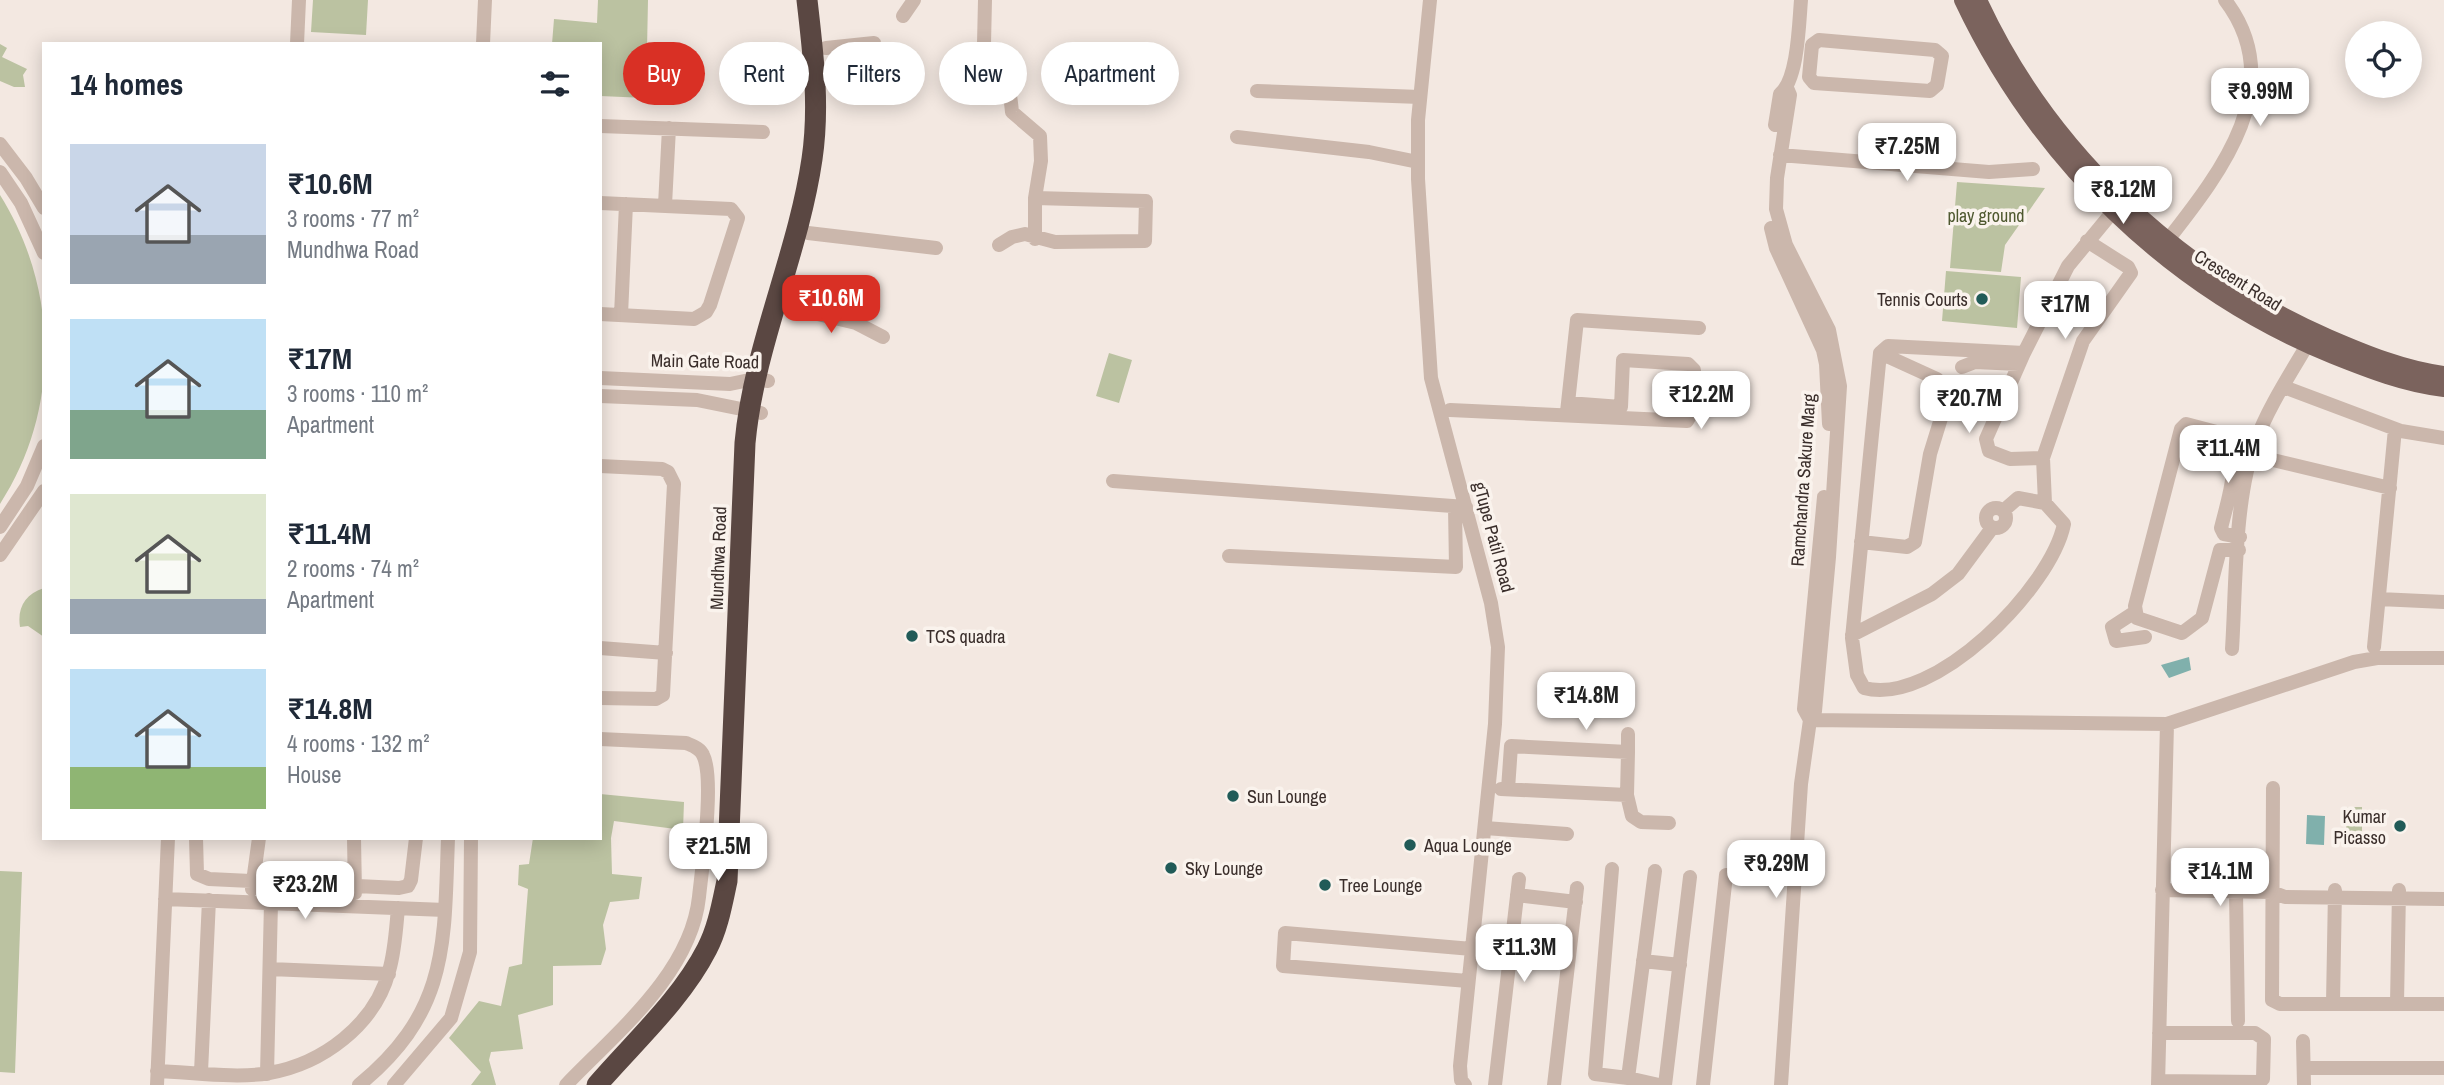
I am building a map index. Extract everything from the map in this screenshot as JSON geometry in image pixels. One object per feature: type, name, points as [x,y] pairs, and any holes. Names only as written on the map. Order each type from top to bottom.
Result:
[{"type":"highway","name":"Mundhwa Road","points":[[597,1085],[695,968],[711,939],[722,904],[731,839],[755,412],[812,161],[816,74],[807,0]]},
{"type":"highway","name":"Mundhwa Road","points":[[820,0],[825,42]]},
{"type":"highway","name":"Mundhwa Road","points":[[761,380],[788,307],[808,233],[828,141],[830,105]]},
{"type":"highway","name":"Mundhwa Road","points":[[616,1085],[706,976],[724,945],[736,907],[744,840],[755,412]]},
{"type":"main road","name":"Crescent Road","points":[[1963,0],[2017,99],[2041,131],[2118,205],[2172,263],[2213,292],[2392,377],[2444,388]]},
{"type":"main road","name":"Crescent Road","points":[[1978,0],[2029,91],[2118,205],[2220,280],[2311,338],[2396,364],[2444,375]]},
{"type":"street","points":[[298,42],[299,0]]},
{"type":"street","points":[[483,42],[485,0]]},
{"type":"street","points":[[904,16],[914,0]]},
{"type":"street","points":[[985,0],[984,44],[1003,67],[1009,82],[1012,112],[1040,136],[1041,161],[1035,198],[1035,239]]},
{"type":"street","name":"gTupe Patil Road","points":[[1430,0],[1420,97],[1418,162],[1425,323],[1431,378],[1460,507],[1491,603],[1498,648],[1485,828],[1466,949],[1462,1083]]},
{"type":"street","name":"Ramchandra Sakure Marg","points":[[1801,0],[1787,88],[1790,95],[1780,155],[1776,209],[1782,235],[1807,301]]},
{"type":"street","points":[[2167,241],[2199,200],[2240,134],[2249,98],[2251,63],[2244,31],[2241,21],[2225,0]]},
{"type":"street","points":[[1819,40],[1935,50],[1942,56],[1937,85],[1930,91],[1814,83],[1809,77],[1811,58],[1812,45],[1819,40]]},
{"type":"street","points":[[1794,57],[1811,58]]},
{"type":"street","name":"Ramchandra Sakure Marg","points":[[1781,1085],[1801,784],[1810,720],[1815,711],[1813,660],[1829,557],[1840,386],[1833,345],[1776,248],[1768,209],[1775,122],[1780,94],[1787,88]]},
{"type":"street","points":[[1257,91],[1337,91],[1420,97]]},
{"type":"street","points":[[602,127],[763,132]]},
{"type":"street","points":[[665,205],[669,128]]},
{"type":"street","points":[[1237,137],[1369,152],[1418,162]]},
{"type":"street","points":[[0,144],[42,205]]},
{"type":"street","points":[[1780,155],[1989,172],[2033,169]]},
{"type":"street","points":[[0,172],[25,211],[42,249]]},
{"type":"street","points":[[999,245],[1012,237],[1025,234],[1035,239],[1138,242],[1145,241],[1147,236],[1146,201],[1142,199],[1035,198]]},
{"type":"street","points":[[602,203],[731,209],[737,214],[706,313],[694,319],[602,314]]},
{"type":"street","points":[[621,315],[626,204]]},
{"type":"street","points":[[2043,457],[2010,459],[1989,451],[1986,439],[2021,359],[2068,266],[2118,205]]},
{"type":"street","points":[[808,233],[936,248]]},
{"type":"street","points":[[2045,503],[2043,457],[2083,341],[2131,273],[2127,267],[2087,241]]},
{"type":"street","points":[[788,307],[856,323],[883,337]]},
{"type":"street","points":[[1567,410],[1577,320],[1699,328]]},
{"type":"street","points":[[2232,649],[2239,544],[2252,455],[2267,417],[2311,338]]},
{"type":"street","points":[[1852,635],[1932,594],[1958,574],[1992,528],[2004,524],[2006,518],[2003,511],[2018,498],[2045,503],[2060,516],[2064,524],[2061,538],[2043,571],[1988,638],[1965,656],[1912,685],[1877,691],[1864,688],[1857,676],[1852,635],[1880,353],[1888,346],[2021,359]]},
{"type":"street","points":[[1861,542],[1907,547],[1915,542],[1930,454],[1946,402],[1944,387],[1937,379],[1880,353]]},
{"type":"street","points":[[1962,368],[1975,362],[2021,359]]},
{"type":"street","points":[[1450,410],[1621,407],[1623,360],[1688,364],[1694,370],[1691,414],[1687,421],[1567,410]]},
{"type":"street","name":"Main Gate Road","points":[[602,378],[730,384],[761,380]]},
{"type":"street","points":[[2284,387],[2395,429],[2444,438]]},
{"type":"street","points":[[602,396],[697,400],[755,412]]},
{"type":"street","points":[[2145,637],[2116,641],[2112,627],[2135,612],[2181,429],[2186,424],[2228,435],[2234,447],[2231,488],[2221,528],[2224,534],[2239,544]]},
{"type":"street","points":[[2374,647],[2395,429]]},
{"type":"street","points":[[0,527],[27,486],[42,451]]},
{"type":"street","points":[[2252,455],[2390,488]]},
{"type":"street","points":[[602,466],[662,469],[668,472],[674,484],[665,688],[660,697],[602,698]]},
{"type":"street","points":[[1113,481],[1460,507],[1456,568],[1229,556]]},
{"type":"street","points":[[0,555],[22,527],[42,494]]},
{"type":"street","points":[[2135,612],[2145,622],[2182,633],[2202,618],[2220,550],[2239,544]]},
{"type":"street","points":[[2379,599],[2444,602]]},
{"type":"street","points":[[602,648],[666,653]]},
{"type":"street","points":[[1810,720],[2168,724],[2354,662],[2377,657],[2444,658]]},
{"type":"street","points":[[2159,1033],[2255,1033],[2264,1039],[2263,1079],[2253,1082],[2158,1083],[2159,1033],[2162,890],[2168,724]]},
{"type":"street","points":[[1628,734],[1629,810],[1635,820],[1669,823]]},
{"type":"street","points":[[566,1085],[677,964],[697,917],[708,776],[704,755],[696,747],[686,743],[602,739]]},
{"type":"street","points":[[1508,789],[1511,746],[1628,752]]},
{"type":"street","points":[[1489,788],[1627,795]]},
{"type":"street","points":[[2273,788],[2275,893],[2272,1000],[2280,1004],[2444,1004]]},
{"type":"street","points":[[1485,828],[1567,834]]},
{"type":"street","points":[[168,840],[157,1078],[201,1073],[267,1074],[317,1058],[339,1043],[377,1001],[389,974],[398,908]]},
{"type":"street","points":[[196,840],[198,874],[209,879],[355,886],[408,886],[416,840]]},
{"type":"street","points":[[252,902],[258,840]]},
{"type":"street","points":[[354,840],[356,905]]},
{"type":"street","points":[[359,1085],[389,1060],[424,1012],[439,967],[448,840]]},
{"type":"street","points":[[394,1085],[451,1018],[458,997],[470,952],[471,840]]},
{"type":"street","points":[[1612,870],[1595,1074],[1660,1085]]},
{"type":"street","points":[[1628,1078],[1655,871]]},
{"type":"street","points":[[1703,1085],[1726,875]]},
{"type":"street","points":[[1665,1085],[1690,877]]},
{"type":"street","points":[[1495,1085],[1519,879]]},
{"type":"street","points":[[2162,890],[2275,893],[2285,888],[2444,899]]},
{"type":"street","points":[[2399,894],[2444,890]]},
{"type":"street","points":[[2236,891],[2238,1021]]},
{"type":"street","points":[[2333,1003],[2335,893]]},
{"type":"street","points":[[2397,1004],[2399,894]]},
{"type":"street","points":[[1517,895],[1576,895],[1555,1085]]},
{"type":"street","points":[[165,899],[445,910]]},
{"type":"street","points":[[201,1073],[209,900]]},
{"type":"street","points":[[267,1074],[271,903]]},
{"type":"street","points":[[1465,981],[1283,966],[1285,933],[1466,949]]},
{"type":"street","points":[[1643,961],[1680,965]]},
{"type":"street","points":[[270,969],[389,974]]},
{"type":"street","points":[[2303,1041],[2304,1085]]},
{"type":"street","points":[[2304,1068],[2444,1068]]},
{"type":"green space","points":[[313,0],[368,0],[366,35],[311,32]]},
{"type":"green space","points":[[598,0],[648,0],[647,42],[623,42],[623,97],[602,96],[602,42],[552,42],[554,19],[597,23]]},
{"type":"green space","points":[[0,44],[7,48],[2,57],[27,69],[23,75],[25,87],[14,87],[0,81]]},
{"type":"green space","name":"play ground","points":[[1957,182],[2045,188],[2005,245],[2001,272],[1950,268]]},
{"type":"green space","points":[[0,195],[19,231],[33,270],[42,309],[42,390],[34,429],[20,468],[0,504]]},
{"type":"green space","name":"Tennis Courts","points":[[1946,271],[2021,277],[2017,328],[1942,321]]},
{"type":"green space","points":[[1109,353],[1132,360],[1119,403],[1096,396]]},
{"type":"green space","points":[[42,589],[42,636],[28,626],[20,627],[19,620],[21,608],[27,598]]},
{"type":"green space","points":[[602,794],[684,802],[683,830],[614,821],[611,838],[612,874],[642,877],[639,899],[610,902],[603,925],[606,949],[601,965],[553,966],[553,1005],[518,1015],[523,1049],[491,1052],[489,1060],[496,1085],[471,1085],[481,1072],[449,1038],[479,1001],[501,1006],[509,967],[522,964],[528,889],[518,885],[519,865],[529,864],[533,840],[602,840]]},
{"type":"green space","points":[[2346,807],[2362,807],[2362,842],[2346,842]]},
{"type":"green space","points":[[0,871],[22,872],[15,1073],[0,1072]]},
{"type":"water","points":[[2189,657],[2191,670],[2169,678],[2161,665]]},
{"type":"water","points":[[2307,815],[2325,816],[2324,845],[2306,844]]},
{"type":"place","name":"Tennis Courts","points":[[1982,299]]},
{"type":"place","name":"TCS quadra","points":[[912,636]]},
{"type":"place","name":"Sun Lounge","points":[[1233,796]]},
{"type":"place","name":"Kumar Picasso","points":[[2400,826]]},
{"type":"place","name":"Aqua Lounge","points":[[1410,845]]},
{"type":"place","name":"Sky Lounge","points":[[1171,868]]},
{"type":"place","name":"Tree Lounge","points":[[1325,885]]}]
